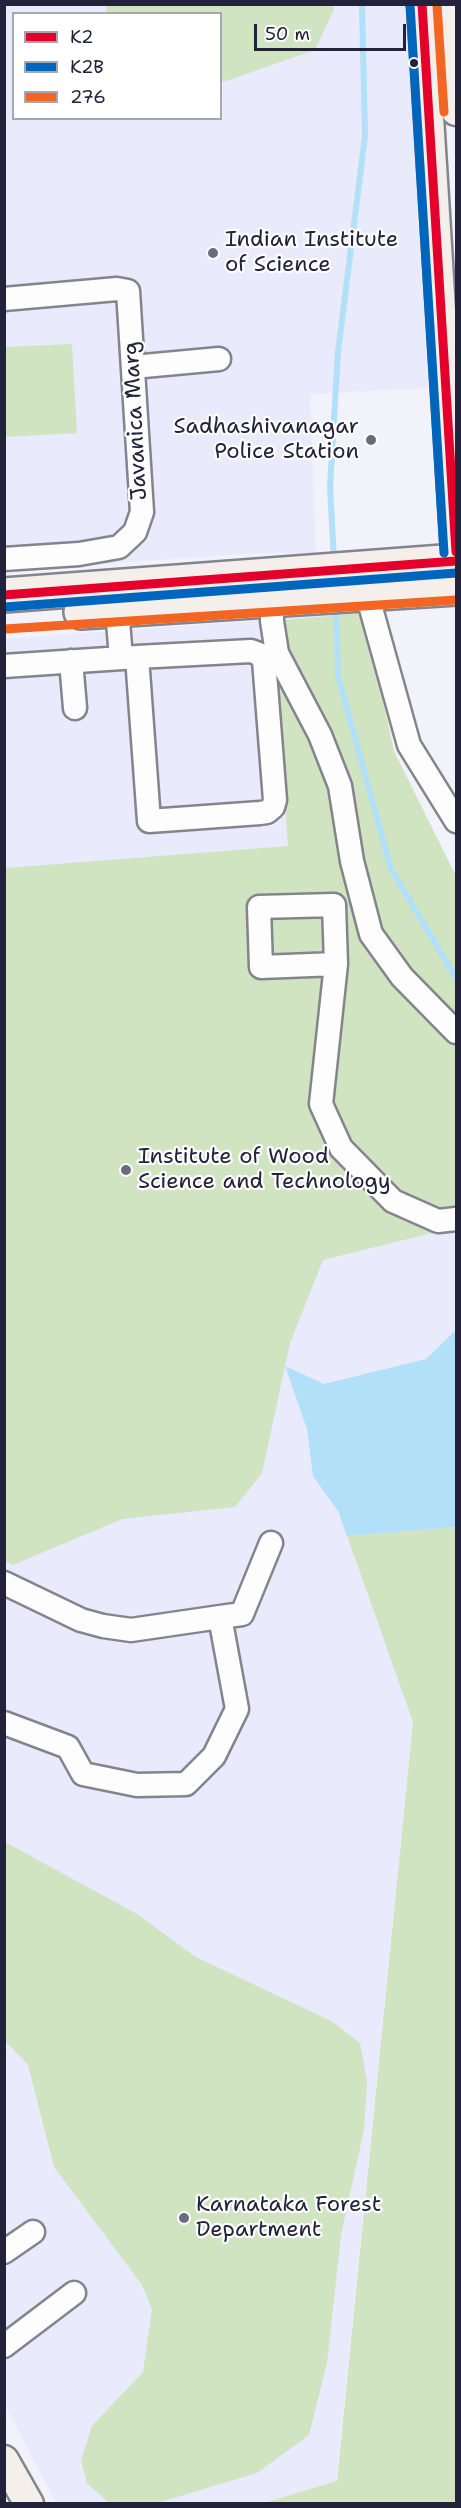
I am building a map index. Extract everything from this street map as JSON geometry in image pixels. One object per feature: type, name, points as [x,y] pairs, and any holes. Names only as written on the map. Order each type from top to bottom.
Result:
[{"type":"highway","points":[[4,617],[272,600],[456,561]]},
{"type":"highway","points":[[4,595],[341,585],[456,588]]},
{"type":"main road","points":[[423,4],[456,552]]},
{"type":"main road","points":[[449,4],[456,111]]},
{"type":"main road","points":[[4,2460],[29,2504]]},
{"type":"main road","points":[[4,2488],[14,2504]]},
{"type":"street","name":"Javanica Marg","points":[[4,300],[117,289],[128,291],[142,512],[135,532],[119,547],[79,554],[4,559]]},
{"type":"street","points":[[133,367],[219,359]]},
{"type":"street","points":[[341,585],[409,745],[456,821]]},
{"type":"street","points":[[272,600],[272,621],[277,653],[320,735],[340,786],[352,861],[371,934],[402,977],[456,1032]]},
{"type":"street","points":[[4,666],[129,657],[251,651],[260,654],[264,660],[275,800],[273,807],[267,812],[149,821],[129,657],[117,609]]},
{"type":"street","points":[[71,661],[75,708]]},
{"type":"street","points":[[336,964],[321,1104],[341,1148],[393,1201],[438,1221],[456,1219]]},
{"type":"street","points":[[4,1583],[81,1620],[112,1628],[131,1630],[242,1614],[271,1543]]},
{"type":"street","points":[[4,1723],[68,1747],[83,1774],[137,1785],[186,1784],[214,1756],[237,1709],[220,1617]]},
{"type":"street","points":[[4,2252],[33,2232]]},
{"type":"street","points":[[4,2346],[74,2293]]},
{"type":"shaded area","name":"Indian Institute of Science","points":[[5,5],[405,5],[430,388],[310,394],[316,553],[258,553],[5,571]]},
{"type":"shaded area","points":[[363,613],[394,751],[456,876],[456,1527],[347,1537],[413,1722],[336,2482],[260,2503],[56,2503],[5,2405],[4,639]]},
{"type":"green space","points":[[333,4],[334,9],[315,50],[222,81],[222,12],[106,12],[106,5]]},
{"type":"green space","points":[[72,344],[77,433],[5,437],[5,347]]},
{"type":"green space","points":[[363,613],[394,751],[456,876],[456,1227],[323,1260],[290,1343],[262,1473],[235,1507],[122,1519],[13,1565],[4,1560],[5,868],[288,846],[272,621]]},
{"type":"green space","points":[[456,1527],[456,2503],[260,2504],[337,2481],[413,1722],[347,1536]]},
{"type":"green space","name":"Karnataka Forest Department","points":[[5,1842],[137,1914],[196,1957],[333,2022],[360,2043],[367,2081],[364,2130],[341,2235],[327,2363],[309,2435],[257,2473],[157,2503],[108,2502],[87,2483],[81,2460],[92,2426],[143,2372],[152,2309],[142,2285],[54,2167],[28,2065],[5,2041]]},
{"type":"water","points":[[456,1330],[456,1527],[347,1536],[338,1511],[313,1476],[307,1429],[285,1366],[324,1384],[426,1359]]},
{"type":"waterway","points":[[334,560],[330,487],[338,352],[365,136],[362,4]]},
{"type":"waterway","points":[[336,606],[338,676],[391,869],[456,978]]},
{"type":"transit line","name":"K2","points":[[422,4],[456,552]]},
{"type":"transit line","name":"K2B","points":[[410,5],[444,553]]},
{"type":"transit line","name":"276","points":[[437,5],[444,112]]},
{"type":"transit line","name":"K2","points":[[4,595],[456,561]]},
{"type":"transit line","name":"K2B","points":[[5,607],[456,573]]},
{"type":"transit line","name":"276","points":[[5,629],[456,600]]},
{"type":"place","name":"Indian Institute of Science","points":[[213,253]]},
{"type":"place","name":"Sadhashivanagar Police Station","points":[[371,440]]},
{"type":"place","name":"Institute of Wood Science and Technology","points":[[126,1170]]},
{"type":"place","name":"Karnataka Forest Department","points":[[184,2218]]}]
